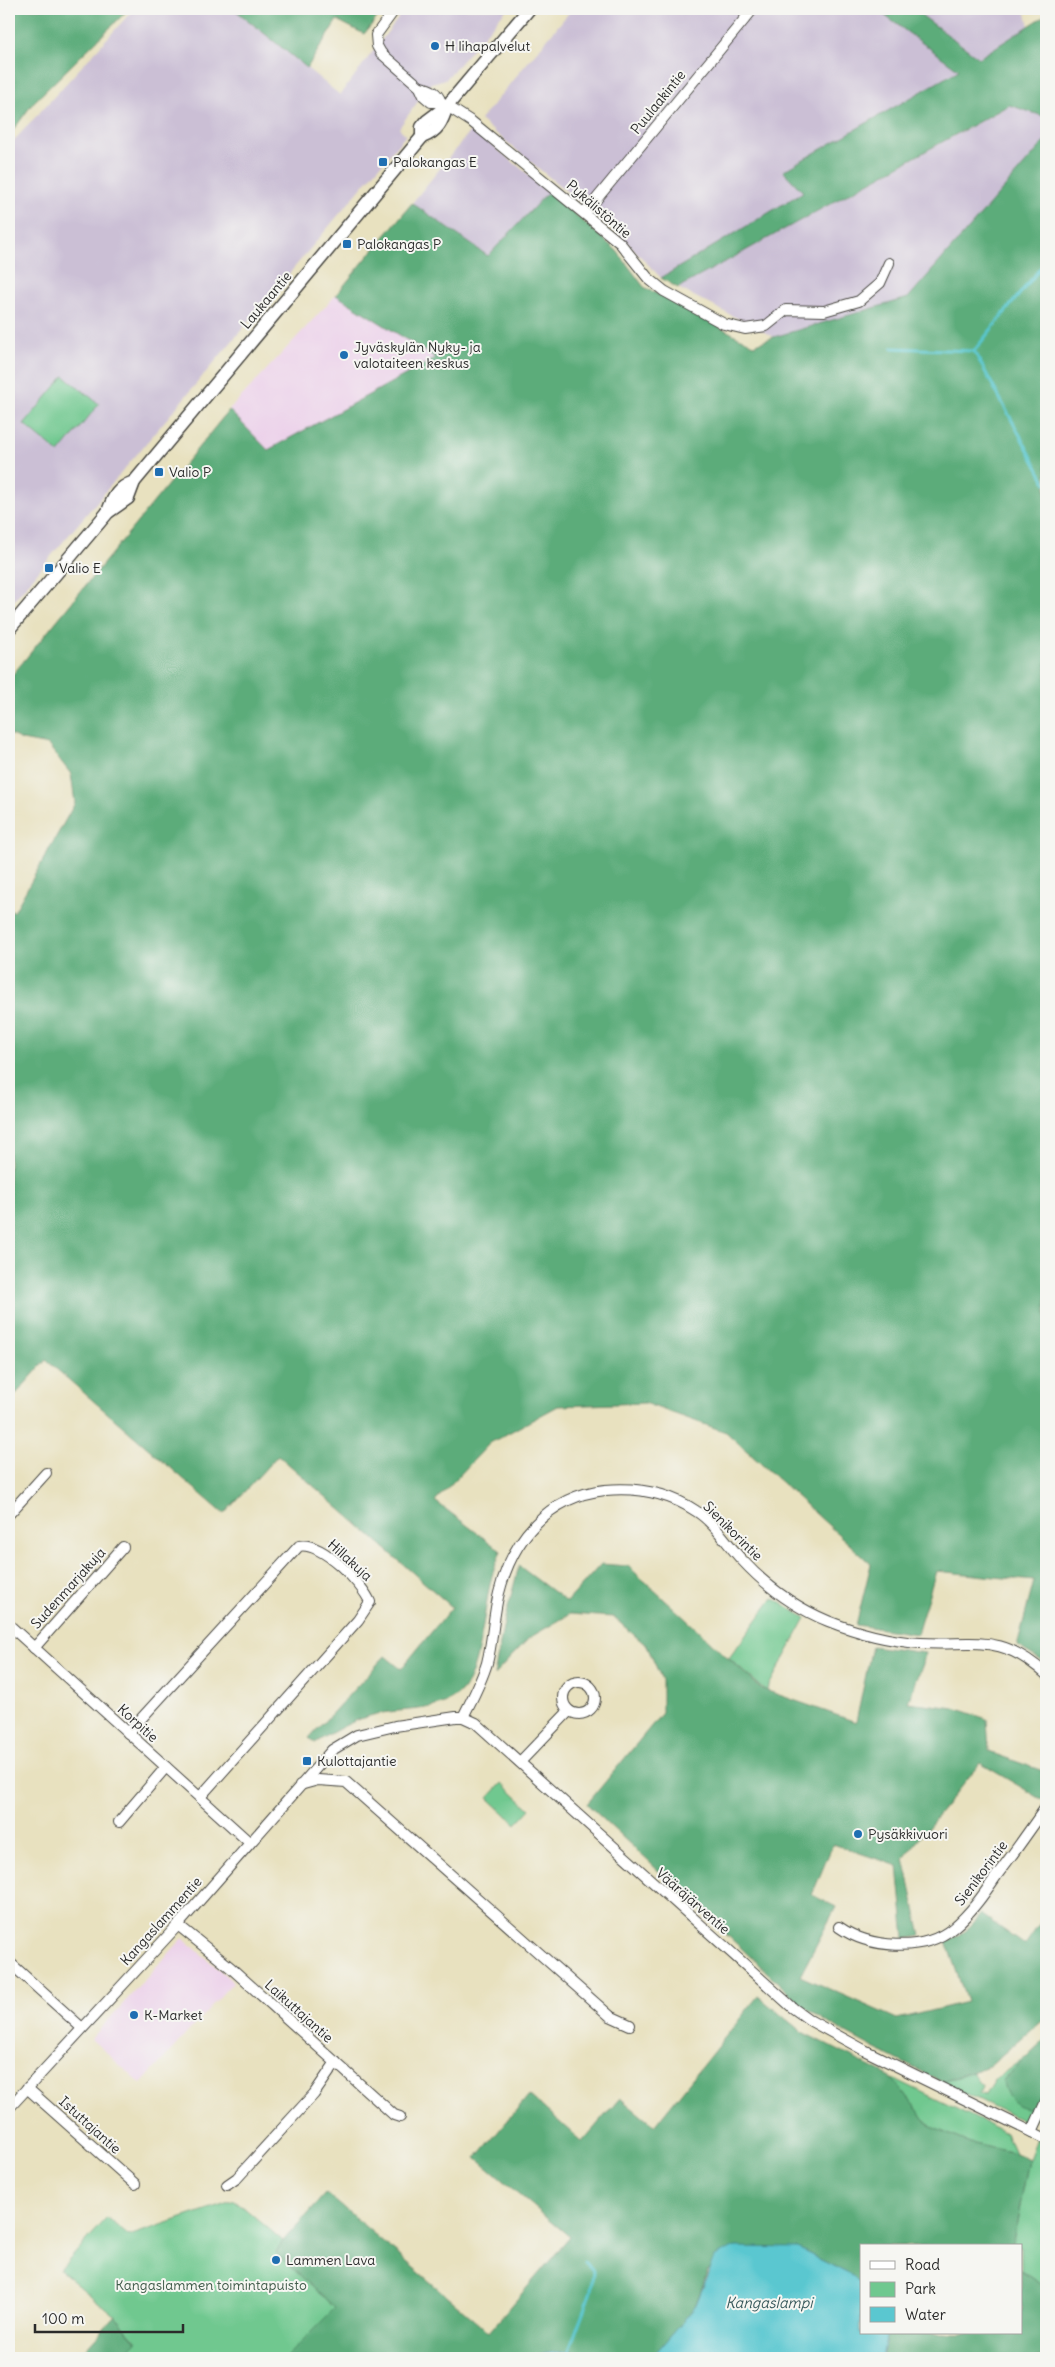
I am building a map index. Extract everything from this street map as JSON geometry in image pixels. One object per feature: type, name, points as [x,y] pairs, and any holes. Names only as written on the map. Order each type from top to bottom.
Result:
[{"type":"main road","name":"Laukaantie","points":[[9,629],[108,512],[128,498],[134,482],[422,137],[437,129],[443,121],[444,104],[528,9]]},
{"type":"street","name":"Pykälistöntie","points":[[395,9],[376,35],[376,46],[381,54],[420,87],[424,96],[431,102],[444,104],[472,122],[585,213],[620,243],[648,278],[664,291],[724,324],[745,329],[766,326],[786,310],[824,310],[859,301],[880,283],[889,263]]},
{"type":"street","name":"Puulaakintie","points":[[585,213],[753,9]]},
{"type":"street","points":[[9,1514],[46,1473]]},
{"type":"street","name":"Sienikorintie","points":[[464,1717],[480,1686],[487,1661],[498,1594],[507,1567],[518,1544],[532,1527],[554,1509],[574,1498],[595,1491],[614,1489],[651,1491],[671,1498],[697,1511],[771,1589],[801,1609],[857,1632],[878,1638],[921,1643],[976,1642],[1000,1646],[1017,1652],[1046,1674]]},
{"type":"street","name":"Hillakuja","points":[[128,1733],[299,1546],[306,1544],[327,1554],[365,1590],[370,1602],[358,1620],[200,1797]]},
{"type":"street","name":"Sudenmarjakuja","points":[[34,1648],[123,1548]]},
{"type":"street","name":"Korpitie","points":[[9,1624],[249,1842]]},
{"type":"street","points":[[520,1762],[569,1711]]},
{"type":"street","name":"Kangaslammentie","points":[[9,2108],[178,1925],[249,1842],[332,1750],[358,1736],[382,1728],[464,1717]]},
{"type":"street","name":"Vääräjärventie","points":[[464,1717],[476,1723],[638,1871],[793,2008],[811,2021],[864,2050],[1046,2139]]},
{"type":"street","points":[[119,1822],[166,1767]]},
{"type":"street","points":[[299,1786],[318,1780],[346,1782],[610,2016],[630,2025]]},
{"type":"street","name":"Sienikorintie","points":[[838,1927],[860,1938],[882,1944],[919,1942],[952,1929],[972,1910],[1046,1807]]},
{"type":"street","name":"Laikuttajantie","points":[[178,1925],[231,1968],[394,2115],[400,2117]]},
{"type":"street","points":[[9,1962],[82,2028]]},
{"type":"street","points":[[227,2185],[237,2178],[314,2094],[336,2062]]},
{"type":"street","name":"Istuttajantie","points":[[27,2088],[135,2184]]},
{"type":"street","points":[[1032,2132],[1046,2101]]},
{"type":"shaded area","points":[[134,9],[234,9],[340,95],[405,9],[507,9],[446,79],[431,83],[399,128],[406,135],[9,606],[9,146]]},
{"type":"shaded area","points":[[572,9],[876,9],[959,70],[784,171],[804,192],[661,278],[624,239],[480,120]]},
{"type":"shaded area","points":[[913,9],[1025,9],[1029,26],[979,58]]},
{"type":"shaded area","points":[[1010,105],[1046,117],[1046,140],[908,298],[774,337],[678,288]]},
{"type":"shaded area","points":[[472,129],[549,191],[488,257],[412,203]]},
{"type":"shaded area","points":[[336,295],[436,358],[268,450],[229,410]]},
{"type":"shaded area","points":[[183,1938],[233,1982],[141,2084],[91,2039]]},
{"type":"green space","points":[[9,9],[129,9],[33,103],[9,136]]},
{"type":"green space","points":[[234,9],[384,9],[364,34],[337,20],[307,68]]},
{"type":"green space","points":[[876,9],[913,9],[979,58],[1046,15],[1046,117],[1009,105],[678,288],[661,278],[803,192],[783,171],[959,70]]},
{"type":"green space","points":[[1046,140],[1046,1660],[1044,1662],[1017,1646],[1034,1581],[936,1571],[917,1634],[856,1625],[871,1564],[726,1432],[644,1403],[558,1406],[490,1443],[435,1501],[501,1551],[491,1580],[474,1665],[465,1687],[457,1696],[447,1702],[435,1706],[365,1717],[315,1743],[309,1738],[385,1656],[401,1669],[452,1607],[278,1455],[224,1514],[46,1360],[9,1402],[9,910],[14,912],[75,803],[71,774],[48,745],[22,740],[9,734],[9,679],[229,410],[268,450],[436,358],[336,295],[412,203],[488,256],[549,191],[617,251],[644,287],[754,345],[774,337],[908,298]]},
{"type":"green space","points":[[64,376],[99,404],[59,453],[24,424]]},
{"type":"green space","points":[[601,1564],[628,1566],[762,1689],[856,1722],[872,1646],[925,1653],[923,1664],[908,1702],[955,1708],[987,1719],[989,1752],[1046,1772],[1046,1794],[1043,1800],[980,1763],[904,1858],[921,1936],[905,1939],[898,1866],[833,1844],[812,1895],[836,1907],[800,1976],[897,2019],[967,2002],[946,1941],[965,1930],[981,1914],[1025,1945],[1046,1914],[1046,2017],[989,2066],[942,2082],[833,2026],[803,2006],[587,1804],[662,1713],[662,1680],[647,1646],[613,1617],[570,1614],[529,1638],[494,1675],[505,1618],[519,1566],[567,1602]]},
{"type":"green space","points":[[773,1598],[806,1618],[766,1691],[729,1658]]},
{"type":"green space","points":[[502,1783],[530,1809],[516,1824],[488,1798]]},
{"type":"green space","points":[[758,1996],[802,2032],[891,2077],[931,2127],[970,2143],[1015,2153],[1029,2159],[1012,2244],[860,2244],[860,2283],[853,2276],[797,2248],[708,2270],[695,2307],[652,2358],[597,2358],[569,2350],[514,2358],[285,2358],[335,2308],[276,2253],[283,2241],[326,2193],[489,2332],[570,2237],[476,2158],[529,2095],[582,2142],[620,2098],[654,2126]]},
{"type":"green space","points":[[1046,2039],[1046,2092],[1037,2112],[1014,2102],[1006,2092],[1003,2080]]},
{"type":"green space","points":[[1030,2056],[1006,2076],[1006,2092],[1018,2104],[1037,2112],[1030,2124],[942,2082],[973,2072],[982,2086],[979,2094],[985,2095],[994,2080],[1025,2057]]},
{"type":"green space","points":[[891,2077],[1006,2133],[1015,2153],[970,2143],[931,2127]]},
{"type":"green space","points":[[1046,2114],[1046,2288],[1022,2272],[1022,2244],[1012,2244],[1029,2159]]},
{"type":"green space","name":"Kangaslammen toimintapuisto","points":[[235,2200],[283,2241],[277,2253],[335,2308],[285,2358],[121,2358],[137,2341],[115,2316],[60,2270],[107,2218],[129,2236]]},
{"type":"green space","points":[[1022,2272],[1046,2288],[1046,2358],[882,2358],[887,2334],[1022,2334]]},
{"type":"green space","points":[[115,2316],[137,2342],[121,2358],[77,2358]]},
{"type":"water","name":"Kangaslampi","points":[[735,2247],[797,2248],[853,2276],[860,2283],[860,2334],[887,2334],[882,2358],[651,2358],[695,2307],[715,2257]]},
{"type":"water","points":[[569,2350],[597,2358],[514,2358]]},
{"type":"waterway","points":[[974,351],[1046,261]]},
{"type":"waterway","points":[[892,348],[974,351],[1046,483]]},
{"type":"waterway","points":[[569,2350],[591,2291],[593,2271],[584,2262]]},
{"type":"place","name":"H lihapalvelut","points":[[435,46]]},
{"type":"place","name":"Palokangas E","points":[[383,162]]},
{"type":"place","name":"Palokangas P","points":[[347,244]]},
{"type":"place","name":"Jyväskylän Nyky- ja valotaiteen keskus","points":[[344,355]]},
{"type":"place","name":"Valio P","points":[[159,472]]},
{"type":"place","name":"Valio E","points":[[49,568]]},
{"type":"place","name":"Kulottajantie","points":[[307,1761]]},
{"type":"place","name":"Pysäkkivuori","points":[[858,1834]]},
{"type":"place","name":"K-Market","points":[[134,2015]]},
{"type":"place","name":"Lammen Lava","points":[[276,2260]]}]
